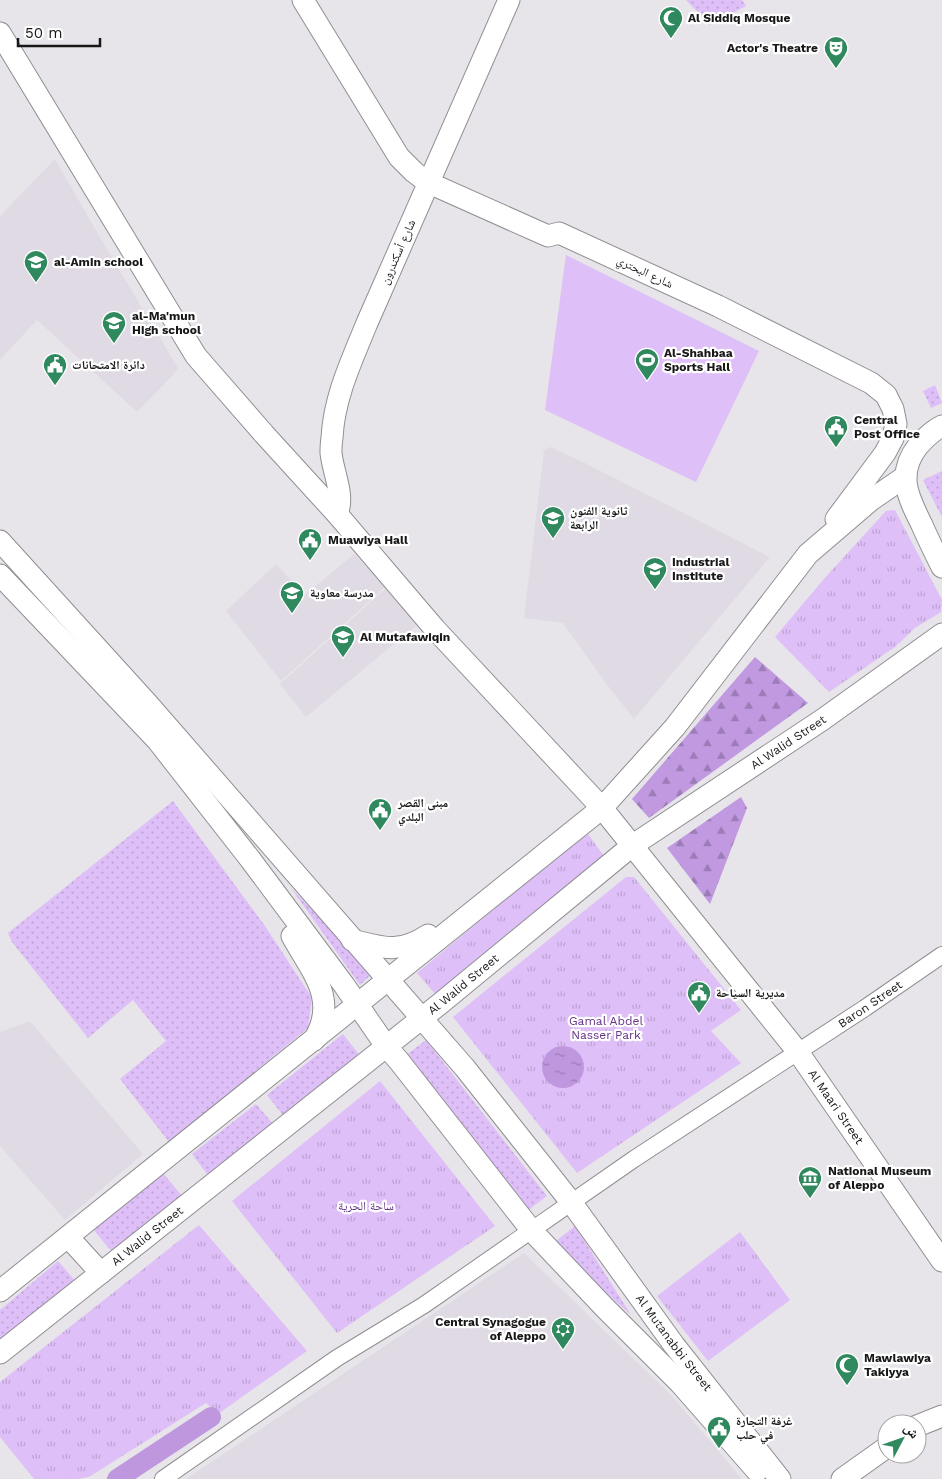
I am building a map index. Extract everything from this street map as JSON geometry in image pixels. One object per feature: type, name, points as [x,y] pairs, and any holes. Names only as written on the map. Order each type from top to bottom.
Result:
[{"type":"main road","name":"شارع البحتري","points":[[303,0],[399,157],[414,172],[429,183],[548,236],[559,233],[718,306],[871,383],[886,395],[893,409],[896,424],[893,438],[885,453],[808,554]]},
{"type":"main road","name":"شارع أسكندرون","points":[[337,514],[340,507],[340,498],[331,453],[334,417],[346,376],[509,0]]},
{"type":"main road","name":"Al Maari Street","points":[[0,33],[196,356],[264,434],[304,476],[435,629],[602,808],[633,845],[798,1052],[942,1261]]},
{"type":"main road","points":[[942,426],[934,430],[914,452],[908,463],[906,476],[906,488],[910,500],[942,567]]},
{"type":"main road","points":[[304,476],[314,476],[322,471],[328,464],[331,453]]},
{"type":"main road","points":[[0,1291],[69,1238],[602,808],[675,727],[808,554],[871,500],[906,476]]},
{"type":"main road","name":"Al Mutanabbi Street","points":[[0,541],[148,704],[422,1018],[503,1115],[571,1202],[674,1345],[780,1479]]},
{"type":"main road","points":[[0,575],[157,740],[250,859],[386,1046],[400,1061],[532,1231],[680,1384],[764,1479]]},
{"type":"main road","name":"Al Walid Street","points":[[0,1353],[422,1018],[633,845],[822,720],[942,634]]},
{"type":"main road","points":[[250,859],[309,964],[324,998],[324,1014],[320,1030],[313,1041]]},
{"type":"main road","points":[[352,940],[382,947],[396,948],[408,946],[442,926],[464,918]]},
{"type":"main road","points":[[69,1238],[101,1273]]},
{"type":"main road","points":[[927,1422],[942,1416]]},
{"type":"main road","points":[[842,1479],[877,1454]]},
{"type":"street","name":"Baron Street","points":[[163,1479],[337,1358],[424,1305],[571,1202],[942,955]]},
{"type":"shaded area","points":[[55,159],[178,368],[137,412],[37,320],[0,360],[0,216]]},
{"type":"shaded area","name":"Industrial Institute","points":[[550,447],[770,557],[634,719],[563,623],[524,618],[544,450]]},
{"type":"shaded area","name":"مدرسة معاوية","points":[[354,554],[385,587],[281,681],[226,611],[276,564],[305,595]]},
{"type":"shaded area","name":"Al Mutafawiqin","points":[[385,589],[417,625],[306,717],[280,684]]},
{"type":"shaded area","points":[[30,1021],[143,1154],[65,1220],[0,1146],[0,1032]]},
{"type":"shaded area","points":[[524,1253],[671,1395],[742,1479],[186,1479]]},
{"type":"green space","points":[[686,0],[742,0],[746,6],[710,25]]},
{"type":"green space","name":"Al-Shahbaa Sports Hall","points":[[566,255],[759,351],[696,482],[545,410]]},
{"type":"green space","points":[[935,385],[942,403],[931,408],[923,391]]},
{"type":"green space","points":[[942,471],[942,517],[923,480]]},
{"type":"green space","points":[[895,510],[942,600],[941,612],[915,628],[895,647],[829,692],[775,637],[823,580],[886,511]]},
{"type":"green space","points":[[755,657],[808,703],[649,818],[632,799]]},
{"type":"green space","points":[[741,797],[747,808],[710,904],[667,848]]},
{"type":"green space","points":[[173,801],[265,926],[312,998],[308,1028],[169,1142],[120,1079],[166,1041],[133,1000],[88,1038],[12,942],[8,933]]},
{"type":"green space","points":[[588,834],[604,856],[513,929],[436,995],[417,973],[536,874]]},
{"type":"green space","name":"Gamal Abdel Nasser Park","points":[[626,877],[634,877],[741,1010],[711,1031],[741,1063],[577,1173],[453,1017]]},
{"type":"green space","points":[[291,888],[373,973],[360,985]]},
{"type":"green space","points":[[343,1034],[361,1057],[285,1118],[267,1095]]},
{"type":"green space","points":[[426,1040],[547,1196],[527,1211],[405,1056]]},
{"type":"green space","name":"ساحة الحرية","points":[[380,1081],[495,1226],[337,1333],[232,1201]]},
{"type":"green space","points":[[256,1104],[275,1126],[210,1178],[192,1154]]},
{"type":"green space","points":[[163,1173],[182,1196],[112,1252],[93,1229]]},
{"type":"green space","points":[[199,1225],[307,1351],[218,1414],[206,1403],[89,1477],[78,1479],[34,1479],[0,1437],[0,1382]]},
{"type":"green space","points":[[575,1226],[631,1315],[552,1244]]},
{"type":"green space","points":[[740,1232],[790,1300],[708,1361],[657,1296]]},
{"type":"green space","points":[[58,1261],[77,1283],[0,1349],[0,1310]]},
{"type":"water","points":[[567,1046],[575,1049],[581,1055],[584,1067],[581,1079],[575,1085],[559,1088],[551,1085],[545,1079],[542,1063],[545,1055],[551,1049]]},
{"type":"waterway","points":[[117,1479],[211,1417]]},
{"type":"place","name":"Al Siddiq Mosque","points":[[671,39]]},
{"type":"place","name":"Actor's Theatre","points":[[836,69]]},
{"type":"place","name":"al-Amin school","points":[[36,283]]},
{"type":"place","name":"al-Ma'mun High school","points":[[114,344]]},
{"type":"place","name":"Al-Shahbaa Sports Hall","points":[[647,381]]},
{"type":"place","name":"دائرة الامتحانات","points":[[55,386]]},
{"type":"place","name":"Central Post Office","points":[[836,448]]},
{"type":"place","name":"ثانوية الفنون الرابعة","points":[[553,539]]},
{"type":"place","name":"Muawiya Hall","points":[[310,561]]},
{"type":"place","name":"Industrial Institute","points":[[655,590]]},
{"type":"place","name":"مدرسة معاوية","points":[[292,614]]},
{"type":"place","name":"Al Mutafawiqin","points":[[343,658]]},
{"type":"place","name":"مبنى القصر البلدي","points":[[380,831]]},
{"type":"place","name":"مديرية السياحة","points":[[699,1014]]},
{"type":"place","name":"National Museum of Aleppo","points":[[810,1199]]},
{"type":"place","name":"Central Synagogue of Aleppo","points":[[563,1350]]},
{"type":"place","name":"Mawlawiya Takiyya","points":[[847,1386]]},
{"type":"place","name":"غرفة التجارة في حلب","points":[[719,1449]]}]
